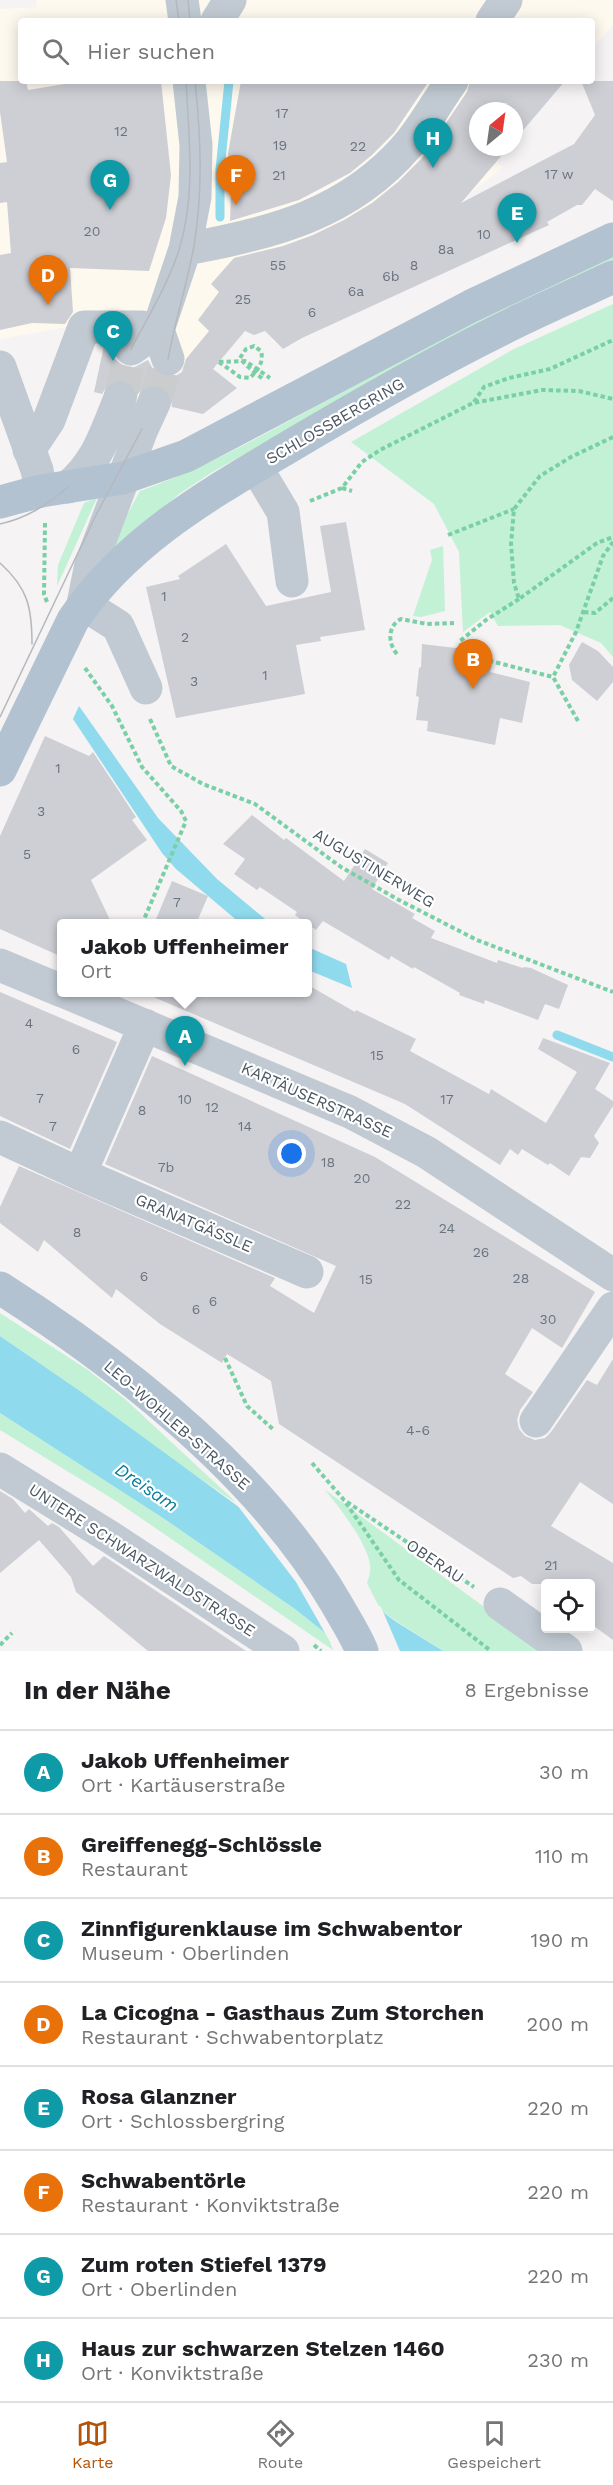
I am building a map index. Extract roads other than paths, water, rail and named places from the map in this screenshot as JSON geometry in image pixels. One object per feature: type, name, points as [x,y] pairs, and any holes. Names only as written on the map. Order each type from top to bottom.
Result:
[{"type":"main road","points":[[0,502],[55,489],[123,478],[186,456],[471,306],[613,239]]},
{"type":"main road","name":"SCHLOSSBERGRING","points":[[0,770],[57,623],[83,604],[124,561],[167,523],[367,400],[468,346],[613,277]]},
{"type":"main road","name":"LEO-WOHLEB-STRASSE","points":[[0,1288],[110,1364],[231,1468],[284,1527],[321,1578],[362,1651]]},
{"type":"street","points":[[182,0],[185,18]]},
{"type":"street","points":[[219,18],[230,0]]},
{"type":"street","points":[[494,18],[506,0]]},
{"type":"street","points":[[163,344],[195,197],[196,145],[189,84]]},
{"type":"street","points":[[185,249],[226,242],[291,225],[339,203],[371,182],[408,145],[450,84]]},
{"type":"street","points":[[29,450],[49,420],[84,327],[142,327],[163,344]]},
{"type":"street","points":[[131,349],[163,344]]},
{"type":"street","points":[[3,374],[29,450],[55,489],[84,474],[94,461],[120,398]]},
{"type":"street","points":[[146,699],[118,626],[83,604],[91,564],[148,416],[186,456]]},
{"type":"street","points":[[256,467],[283,512],[292,581]]},
{"type":"street","name":"KARTÄUSERSTRASSE","points":[[0,965],[57,989]]},
{"type":"street","name":"KARTÄUSERSTRASSE","points":[[76,997],[350,1112],[417,1147],[613,1275]]},
{"type":"street","points":[[80,1174],[145,1025]]},
{"type":"street","name":"GRANATGÄSSLE","points":[[0,1137],[307,1272]]},
{"type":"street","points":[[536,1421],[613,1308]]},
{"type":"street","name":"UNTERE SCHWARZWALDSTRASSE","points":[[0,1469],[110,1537],[283,1651]]},
{"type":"street","points":[[500,1604],[566,1651]]},
{"type":"water","points":[[79,706],[158,818],[217,879],[265,919],[235,919],[176,869],[162,853],[73,719]]},
{"type":"water","points":[[312,949],[346,964],[352,988],[312,972]]},
{"type":"water","name":"Dreisam","points":[[0,1336],[80,1391],[395,1621],[443,1651],[348,1651],[295,1609],[163,1518],[0,1413]]},
{"type":"waterway","points":[[220,217],[220,170],[229,84]]},
{"type":"waterway","points":[[557,1035],[613,1057]]},
{"type":"tunnel","points":[[120,398],[131,349]]},
{"type":"tunnel","points":[[154,403],[168,359]]},
{"type":"tram line","points":[[176,0],[179,18]]},
{"type":"tram line","points":[[188,0],[190,18]]},
{"type":"tram line","points":[[131,349],[169,275],[184,230],[188,209],[190,166],[186,84]]},
{"type":"tram line","points":[[168,359],[194,246],[199,205],[199,123],[195,84]]},
{"type":"tram line","points":[[0,717],[95,517],[142,429]]},
{"type":"tram line","points":[[0,524],[36,510],[68,487]]},
{"type":"tram line","points":[[0,563],[17,581],[26,599],[31,620],[32,644]]},
{"type":"place","name":"Haus zur schwarzen Stelzen 1460","points":[[433,168]]},
{"type":"place","name":"Schwabentörle","points":[[236,205]]},
{"type":"place","name":"Zum roten Stiefel 1379","points":[[110,210]]},
{"type":"place","name":"Rosa Glanzner","points":[[517,243]]},
{"type":"place","name":"La Cicogna - Gasthaus Zum Storchen","points":[[48,305]]},
{"type":"place","name":"Zinnfigurenklause im Schwabentor","points":[[113,361]]},
{"type":"place","name":"Greiffenegg-Schlössle","points":[[473,689]]},
{"type":"place","name":"Jakob Uffenheimer","points":[[185,1066]]}]
